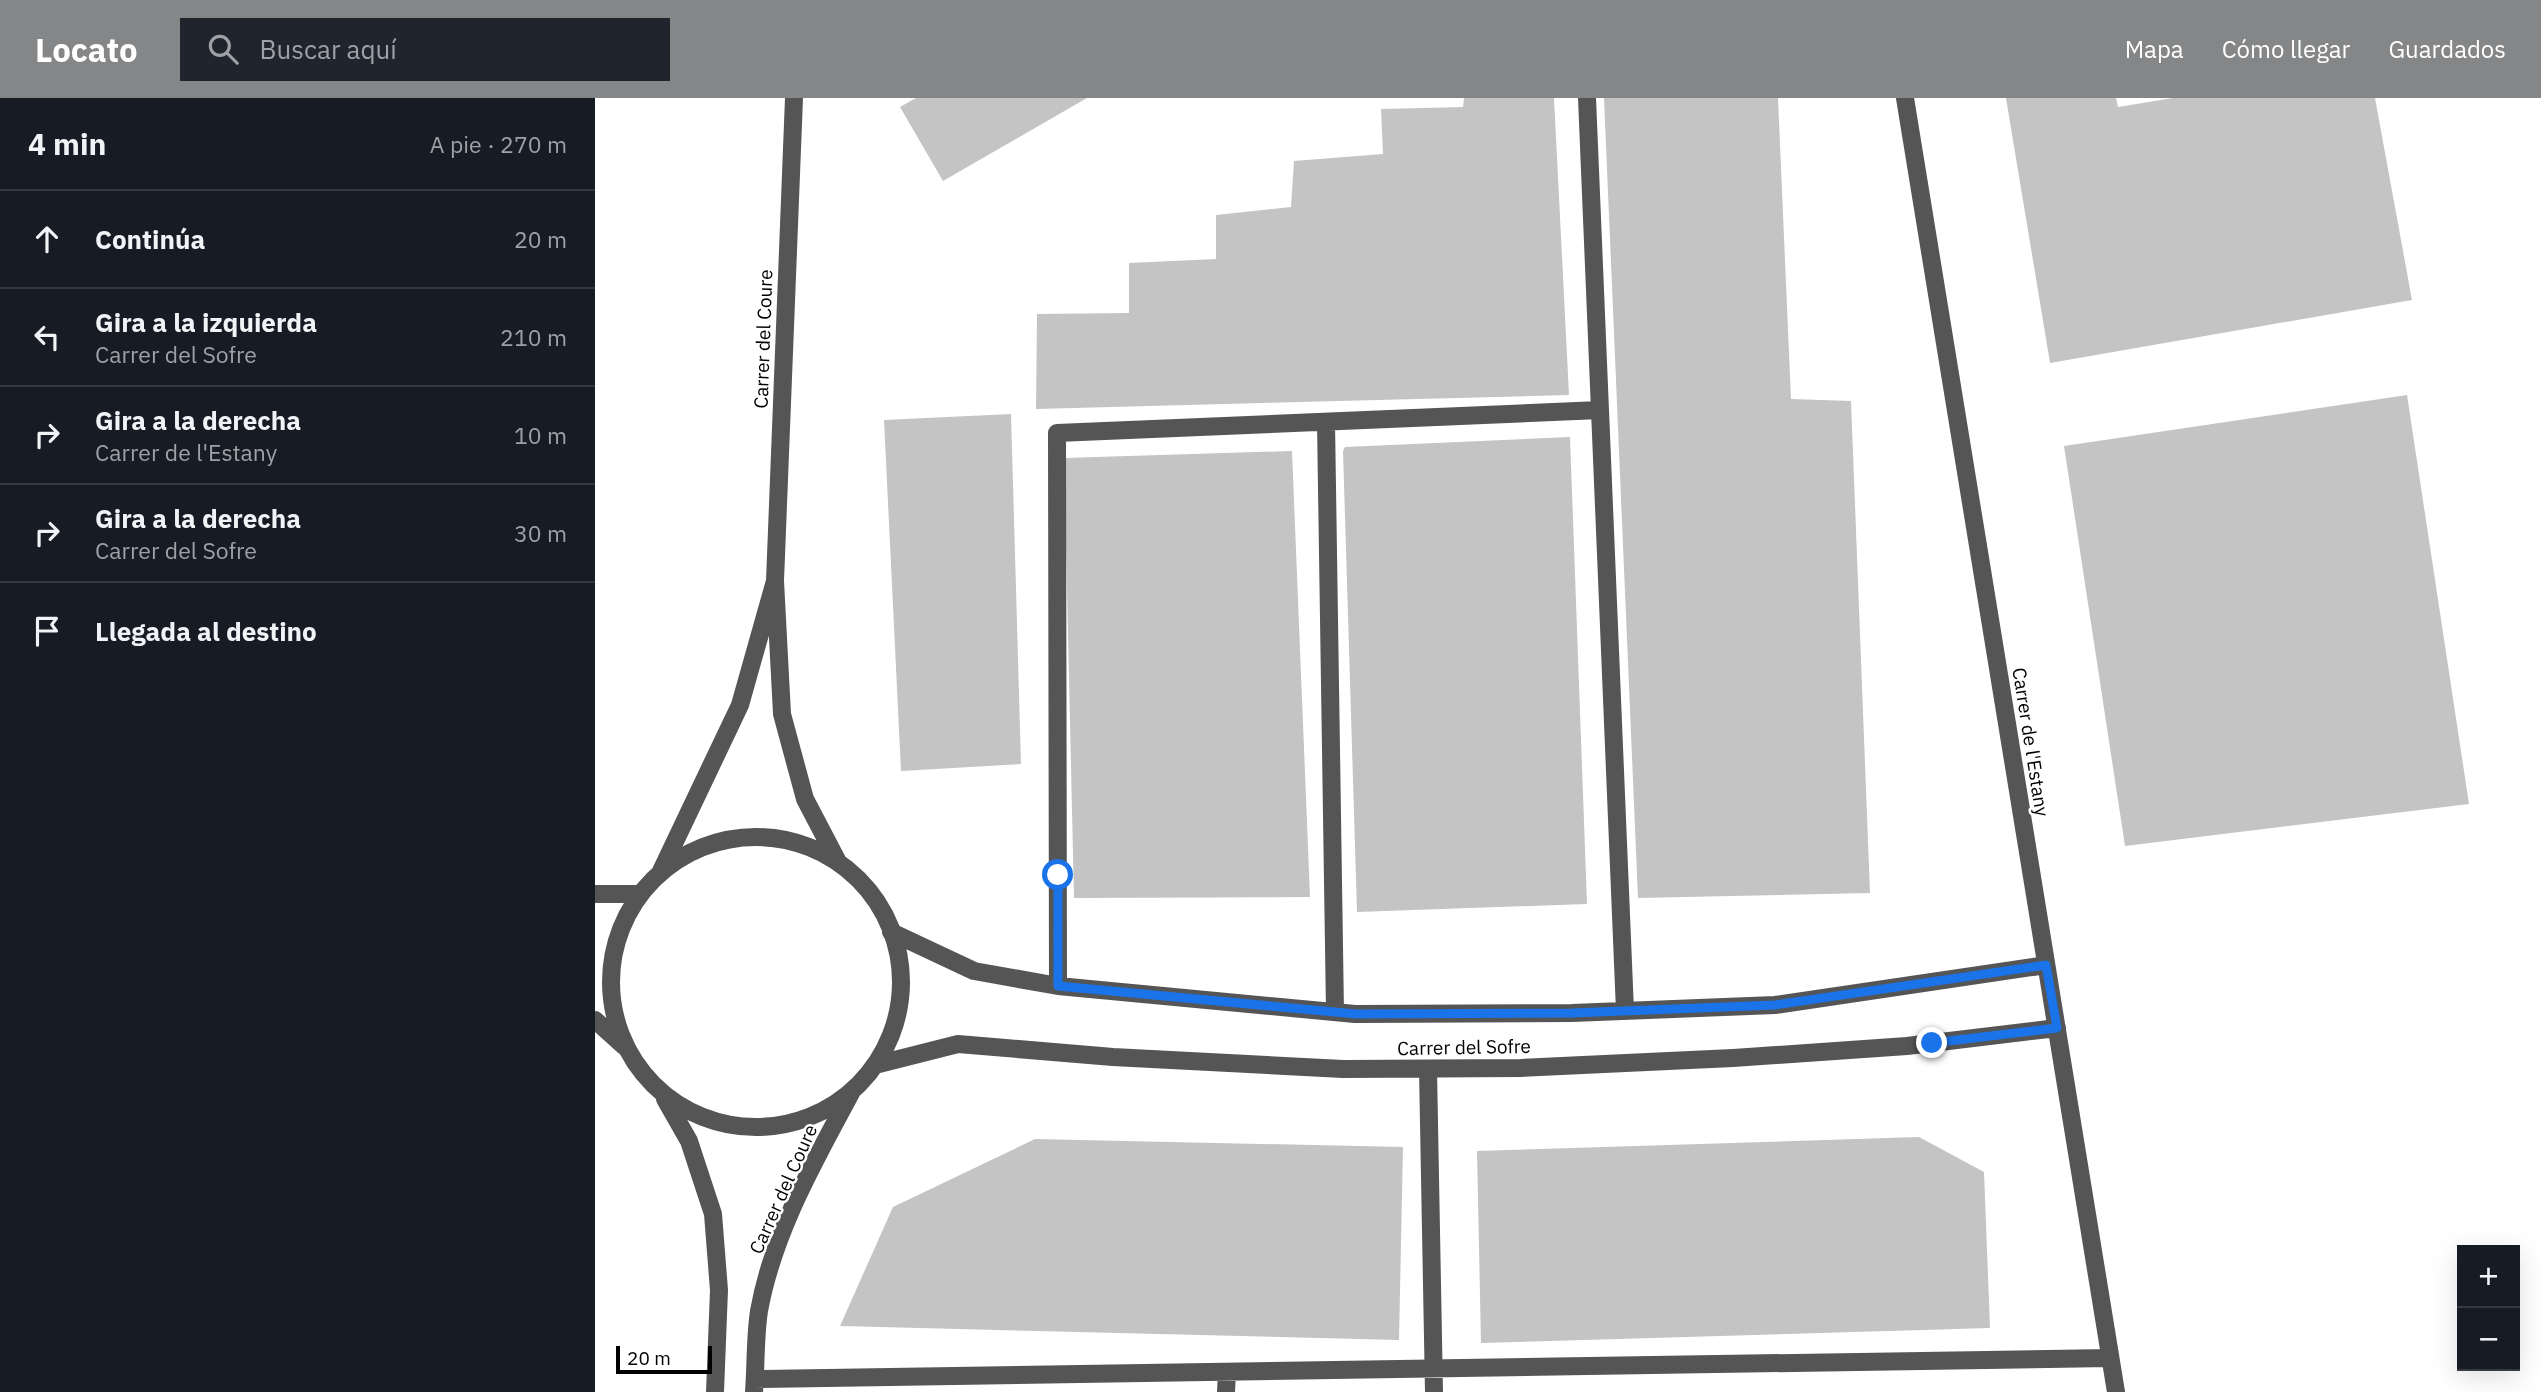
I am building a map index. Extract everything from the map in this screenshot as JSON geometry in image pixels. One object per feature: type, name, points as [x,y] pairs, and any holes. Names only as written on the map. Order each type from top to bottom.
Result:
[{"type":"street","name":"Carrer del Coure","points":[[794,98],[775,581],[782,713],[805,799],[838,863]]},
{"type":"street","points":[[1587,98],[1625,1011]]},
{"type":"street","name":"Carrer de l'Estany","points":[[1905,98],[2116,1392]]},
{"type":"street","points":[[1058,986],[1057,433],[1600,410]]},
{"type":"street","points":[[1326,422],[1335,1012]]},
{"type":"street","name":"Carrer del Coure","points":[[657,879],[740,705],[775,581]]},
{"type":"street","points":[[751,837],[784,840],[816,850],[838,863],[860,881],[873,898],[891,932],[900,968],[900,995],[888,1042],[874,1065],[853,1090],[821,1111],[795,1122],[771,1127],[744,1127],[710,1121],[683,1109],[661,1093],[641,1071],[625,1046],[614,1015],[611,965],[620,931],[641,894],[672,863],[696,850],[720,842],[751,837]]},
{"type":"street","points":[[595,894],[641,894]]},
{"type":"street","name":"Carrer del Sofre","points":[[891,932],[974,971],[1058,986],[1335,1012],[1545,1014],[1775,1005],[2046,965]]},
{"type":"street","points":[[595,1020],[625,1046]]},
{"type":"street","name":"Carrer del Sofre","points":[[874,1065],[958,1044],[1343,1069],[1521,1068],[1907,1046],[2057,1028]]},
{"type":"street","points":[[1428,1069],[1434,1392]]},
{"type":"street","name":"Carrer del Coure","points":[[754,1386],[759,1312],[775,1250],[812,1167],[853,1090]]},
{"type":"street","name":"Carrer del Coure","points":[[661,1093],[689,1141],[713,1214],[719,1290],[715,1392]]},
{"type":"street","points":[[754,1386],[1227,1372],[2111,1358]]},
{"type":"street","points":[[1226,1392],[1227,1372]]},
{"type":"building","points":[[916,98],[1087,98],[943,181],[900,107]]},
{"type":"building","points":[[1464,98],[1554,98],[1569,395],[1036,409],[1037,314],[1129,313],[1129,263],[1216,259],[1216,215],[1291,207],[1294,161],[1383,154],[1381,109],[1463,107]]},
{"type":"building","points":[[1604,98],[1778,98],[1791,399],[1851,401],[1870,893],[1638,898]]},
{"type":"building","points":[[2006,98],[2116,98],[2118,107],[2173,98],[2375,98],[2412,300],[2050,363]]},
{"type":"building","points":[[2407,395],[2469,804],[2125,846],[2064,446]]},
{"type":"building","points":[[1011,414],[1021,764],[901,771],[884,420]]},
{"type":"building","points":[[1570,437],[1587,904],[1357,912],[1343,451],[1345,447]]},
{"type":"building","points":[[1292,451],[1310,897],[1074,898],[1064,458]]},
{"type":"building","points":[[1919,1137],[1984,1172],[1990,1328],[1481,1343],[1477,1151]]},
{"type":"building","points":[[1035,1139],[1403,1147],[1399,1340],[840,1326],[893,1207]]},
{"type":"route","points":[[1058,875],[1058,986],[1184,999],[1356,1014],[1572,1013],[1775,1005],[2046,965],[2057,1028],[1932,1043]]}]
